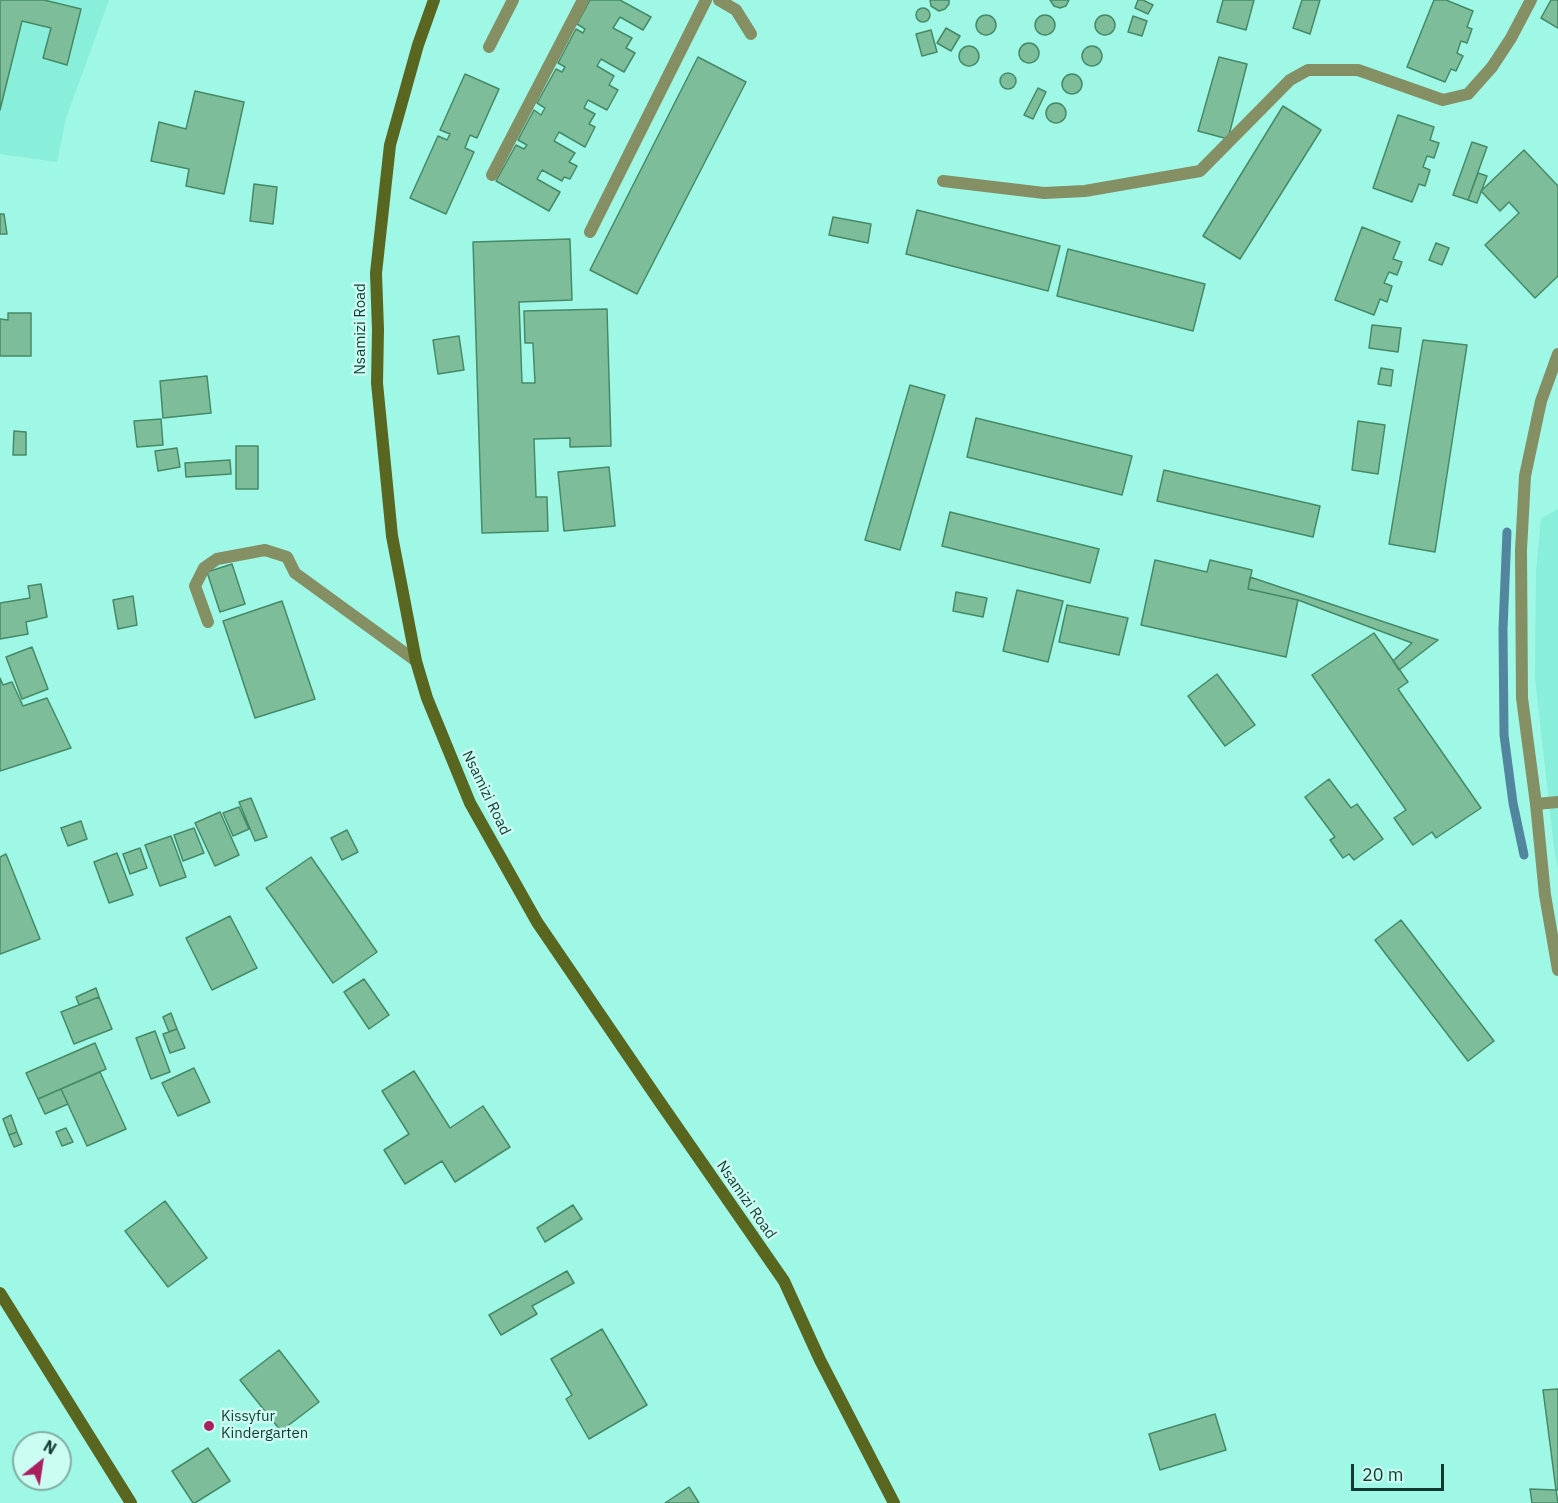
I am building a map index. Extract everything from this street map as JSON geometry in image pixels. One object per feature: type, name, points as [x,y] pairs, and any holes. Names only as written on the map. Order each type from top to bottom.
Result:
[{"type":"street","name":"Nsamizi Road","points":[[434,0],[418,45],[390,145],[376,273],[377,383],[392,536],[416,662],[427,698],[470,803],[537,922],[784,1281],[820,1360],[894,1503]]},
{"type":"street","points":[[489,47],[513,0]]},
{"type":"street","points":[[492,175],[582,0]]},
{"type":"street","points":[[590,232],[706,0]]},
{"type":"street","points":[[719,0],[736,10],[751,34]]},
{"type":"street","points":[[943,181],[1044,194],[1085,190],[1200,171],[1290,80],[1308,70],[1358,70],[1443,100],[1468,94],[1492,67],[1511,38],[1531,0]]},
{"type":"street","points":[[1558,354],[1541,401],[1525,476],[1521,550],[1522,698],[1545,895],[1558,970]]},
{"type":"street","points":[[208,622],[195,586],[204,568],[217,559],[266,550],[286,557],[295,573],[416,662]]},
{"type":"street","points":[[1536,804],[1558,802]]},
{"type":"street","points":[[0,1293],[131,1503]]},
{"type":"shaded area","points":[[0,0],[109,0],[66,118],[57,162],[0,154]]},
{"type":"shaded area","points":[[1558,509],[1558,869],[1535,678],[1536,572],[1541,518]]},
{"type":"building","points":[[0,0],[44,0],[81,9],[67,65],[43,58],[51,28],[22,21],[0,110]]},
{"type":"building","points":[[590,0],[620,0],[651,17],[643,30],[620,17],[613,28],[632,38],[626,48],[635,53],[624,72],[601,59],[597,66],[614,76],[609,85],[618,90],[607,110],[588,100],[584,108],[595,114],[589,124],[595,127],[585,147],[559,132],[554,141],[575,153],[569,162],[577,166],[570,179],[564,177],[562,181],[542,170],[537,179],[560,192],[549,211],[496,181],[516,145],[524,149],[527,145],[518,140],[534,110],[541,115],[545,108],[537,103],[556,69],[562,72],[565,67],[558,63],[576,29],[583,33],[585,29],[577,24]]},
{"type":"building","points":[[930,0],[949,0],[949,4],[945,9],[939,11],[931,6]]},
{"type":"building","points":[[1050,0],[1069,0],[1066,6],[1060,8],[1054,6]]},
{"type":"building","points":[[1138,0],[1153,5],[1148,14],[1135,8]]},
{"type":"building","points":[[1223,0],[1254,0],[1246,30],[1217,22]]},
{"type":"building","points":[[1302,0],[1320,0],[1310,34],[1293,28]]},
{"type":"building","points":[[1434,0],[1446,0],[1473,11],[1467,27],[1472,29],[1467,43],[1461,41],[1457,53],[1463,56],[1456,71],[1451,69],[1445,82],[1407,67]]},
{"type":"building","points":[[1551,0],[1558,0],[1558,28],[1541,18]]},
{"type":"building","points":[[923,8],[928,10],[930,15],[928,20],[923,22],[918,20],[916,15],[918,10]]},
{"type":"building","points":[[986,15],[993,18],[996,25],[993,32],[986,35],[979,32],[976,25],[979,18]]},
{"type":"building","points":[[1045,15],[1052,18],[1055,25],[1052,32],[1045,35],[1038,32],[1035,25],[1038,18]]},
{"type":"building","points":[[1105,15],[1112,18],[1115,25],[1112,32],[1105,35],[1098,32],[1095,25],[1098,18]]},
{"type":"building","points":[[1133,16],[1147,21],[1142,36],[1128,32]]},
{"type":"building","points":[[946,28],[960,36],[951,51],[937,43]]},
{"type":"building","points":[[931,30],[937,52],[922,56],[916,34]]},
{"type":"building","points":[[1029,43],[1036,46],[1039,53],[1036,60],[1029,63],[1022,60],[1019,53],[1022,46]]},
{"type":"building","points":[[969,46],[976,49],[979,56],[976,63],[969,66],[962,63],[959,56],[962,49]]},
{"type":"building","points":[[1092,46],[1099,49],[1102,56],[1099,63],[1092,66],[1085,63],[1082,56],[1085,49]]},
{"type":"building","points":[[698,57],[746,82],[637,294],[590,270]]},
{"type":"building","points":[[1219,57],[1247,64],[1228,139],[1198,131]]},
{"type":"building","points":[[1005,73],[1011,73],[1016,81],[1014,87],[1005,89],[1000,84],[1000,78]]},
{"type":"building","points":[[465,74],[499,89],[477,138],[470,135],[465,148],[474,152],[446,214],[410,198],[438,136],[447,140],[450,134],[440,130]]},
{"type":"building","points":[[1072,74],[1079,77],[1082,84],[1079,91],[1072,94],[1065,91],[1062,84],[1065,77]]},
{"type":"building","points":[[1038,88],[1046,92],[1033,119],[1024,115]]},
{"type":"building","points":[[195,91],[244,102],[224,194],[186,186],[189,169],[151,161],[159,122],[186,129]]},
{"type":"building","points":[[1056,103],[1063,106],[1066,113],[1063,120],[1056,123],[1049,120],[1046,113],[1049,106]]},
{"type":"building","points":[[1283,106],[1321,130],[1240,259],[1203,236]]},
{"type":"building","points":[[1398,115],[1434,127],[1430,140],[1439,143],[1434,158],[1427,156],[1423,167],[1430,170],[1425,186],[1419,184],[1412,202],[1373,188]]},
{"type":"building","points":[[1472,142],[1487,147],[1468,200],[1453,195]]},
{"type":"building","points":[[1524,150],[1558,186],[1558,276],[1535,298],[1485,245],[1519,213],[1509,202],[1500,211],[1481,191]]},
{"type":"building","points":[[1478,173],[1487,176],[1477,203],[1468,200]]},
{"type":"building","points":[[254,184],[277,187],[273,224],[250,221]]},
{"type":"building","points":[[917,210],[1060,246],[1048,291],[906,254]]},
{"type":"building","points":[[0,214],[4,214],[7,234],[0,234]]},
{"type":"building","points":[[833,217],[871,224],[868,243],[829,235]]},
{"type":"building","points":[[1362,227],[1400,242],[1393,259],[1402,262],[1397,275],[1389,272],[1384,283],[1392,286],[1387,302],[1380,299],[1374,315],[1335,300]]},
{"type":"building","points":[[570,239],[572,300],[519,302],[522,383],[535,383],[533,343],[525,343],[524,311],[607,309],[611,446],[570,447],[570,438],[534,439],[536,497],[547,497],[548,531],[482,533],[473,242]]},
{"type":"building","points":[[1436,243],[1449,248],[1442,265],[1429,260]]},
{"type":"building","points":[[1068,249],[1205,284],[1193,331],[1057,296]]},
{"type":"building","points":[[8,313],[31,313],[31,356],[0,356],[0,319],[8,320]]},
{"type":"building","points":[[1372,325],[1401,328],[1398,352],[1369,348]]},
{"type":"building","points":[[459,336],[464,370],[438,374],[433,340]]},
{"type":"building","points":[[1423,340],[1467,345],[1435,552],[1389,544]]},
{"type":"building","points":[[1381,368],[1393,370],[1391,386],[1378,384]]},
{"type":"building","points":[[207,376],[211,413],[163,418],[160,381]]},
{"type":"building","points":[[910,385],[945,395],[900,550],[865,540]]},
{"type":"building","points":[[976,418],[1132,456],[1122,495],[967,457]]},
{"type":"building","points":[[161,419],[163,445],[137,447],[134,421]]},
{"type":"building","points":[[1358,421],[1385,425],[1378,474],[1352,470]]},
{"type":"building","points":[[14,431],[26,432],[26,455],[13,455]]},
{"type":"building","points":[[236,446],[258,446],[258,489],[236,489]]},
{"type":"building","points":[[177,448],[180,467],[158,471],[155,451]]},
{"type":"building","points":[[230,460],[231,474],[186,477],[185,463]]},
{"type":"building","points":[[609,467],[615,526],[564,531],[558,472]]},
{"type":"building","points":[[1164,470],[1320,506],[1313,537],[1157,501]]},
{"type":"building","points":[[950,512],[1099,549],[1090,583],[942,546]]},
{"type":"building","points":[[1155,560],[1207,572],[1210,560],[1252,570],[1248,589],[1298,600],[1286,657],[1141,625]]},
{"type":"building","points":[[232,564],[245,604],[220,612],[207,572]]},
{"type":"building","points":[[1250,577],[1438,640],[1399,670],[1393,661],[1412,643],[1298,600],[1248,589]]},
{"type":"building","points":[[41,584],[47,617],[26,622],[28,634],[0,639],[0,603],[30,598],[28,586]]},
{"type":"building","points":[[1017,590],[1063,601],[1048,662],[1003,651]]},
{"type":"building","points":[[956,592],[987,598],[983,617],[953,611]]},
{"type":"building","points":[[133,596],[137,625],[118,629],[113,600]]},
{"type":"building","points":[[282,601],[315,699],[255,718],[223,621]]},
{"type":"building","points":[[1067,605],[1128,618],[1119,655],[1059,642]]},
{"type":"building","points":[[1374,633],[1408,682],[1398,689],[1481,808],[1436,838],[1432,832],[1413,845],[1394,818],[1406,810],[1312,675]]},
{"type":"building","points":[[32,647],[48,689],[22,699],[6,657]]},
{"type":"building","points":[[1217,674],[1255,725],[1225,746],[1188,696]]},
{"type":"building","points":[[0,678],[3,685],[12,682],[23,706],[47,698],[71,748],[0,771]]},
{"type":"building","points":[[1329,779],[1351,808],[1357,804],[1383,839],[1354,860],[1349,854],[1343,858],[1330,840],[1335,837],[1305,797]]},
{"type":"building","points":[[251,798],[267,837],[255,841],[239,802]]},
{"type":"building","points":[[239,807],[249,829],[233,836],[223,813]]},
{"type":"building","points":[[220,812],[239,855],[215,866],[195,823]]},
{"type":"building","points":[[81,821],[87,839],[68,846],[61,828]]},
{"type":"building","points":[[194,828],[204,853],[183,861],[174,835]]},
{"type":"building","points":[[347,830],[358,852],[342,860],[331,838]]},
{"type":"building","points":[[171,836],[186,877],[160,886],[145,845]]},
{"type":"building","points":[[140,848],[147,868],[130,874],[123,854]]},
{"type":"building","points":[[117,853],[133,895],[109,903],[94,862]]},
{"type":"building","points":[[6,854],[40,939],[0,954],[0,857]]},
{"type":"building","points":[[311,857],[377,952],[333,983],[266,888]]},
{"type":"building","points":[[230,916],[257,968],[212,990],[186,938]]},
{"type":"building","points":[[1401,920],[1494,1041],[1468,1061],[1375,940]]},
{"type":"building","points":[[364,979],[389,1015],[369,1029],[344,992]]},
{"type":"building","points":[[96,988],[99,997],[79,1005],[76,997]]},
{"type":"building","points":[[99,997],[112,1029],[74,1044],[61,1012]]},
{"type":"building","points":[[171,1013],[177,1029],[169,1032],[163,1017]]},
{"type":"building","points":[[177,1029],[185,1048],[170,1053],[163,1034]]},
{"type":"building","points":[[155,1031],[170,1072],[151,1079],[136,1038]]},
{"type":"building","points":[[95,1043],[106,1069],[38,1099],[26,1073]]},
{"type":"building","points":[[194,1068],[210,1102],[178,1116],[162,1083]]},
{"type":"building","points":[[414,1071],[450,1128],[483,1106],[510,1147],[455,1182],[442,1161],[405,1184],[384,1150],[409,1134],[382,1091]]},
{"type":"building","points":[[100,1072],[126,1129],[87,1146],[61,1089]]},
{"type":"building","points":[[61,1089],[68,1104],[45,1114],[38,1099]]},
{"type":"building","points":[[11,1115],[17,1132],[9,1135],[3,1119]]},
{"type":"building","points":[[66,1128],[73,1142],[62,1146],[56,1132]]},
{"type":"building","points":[[17,1132],[22,1144],[14,1147],[9,1135]]},
{"type":"building","points":[[165,1201],[207,1258],[168,1287],[125,1231]]},
{"type":"building","points":[[573,1205],[582,1219],[545,1242],[537,1228]]},
{"type":"building","points":[[567,1271],[574,1283],[532,1306],[537,1314],[501,1335],[489,1315]]},
{"type":"building","points":[[602,1329],[647,1405],[589,1439],[566,1399],[572,1395],[551,1359]]},
{"type":"building","points":[[279,1350],[319,1402],[281,1431],[240,1380]]},
{"type":"building","points":[[1558,1389],[1558,1490],[1556,1490],[1543,1390]]},
{"type":"building","points":[[1215,1414],[1226,1450],[1160,1470],[1149,1434]]},
{"type":"building","points":[[208,1448],[230,1481],[193,1503],[172,1471]]},
{"type":"building","points":[[689,1487],[699,1503],[665,1503]]},
{"type":"building","points":[[1530,1489],[1556,1490],[1558,1503],[1532,1503]]},
{"type":"waterway","points":[[1507,532],[1503,629],[1504,735],[1513,803],[1524,855]]},
{"type":"place","name":"Kissyfur Kindergarten","points":[[209,1426]]}]
